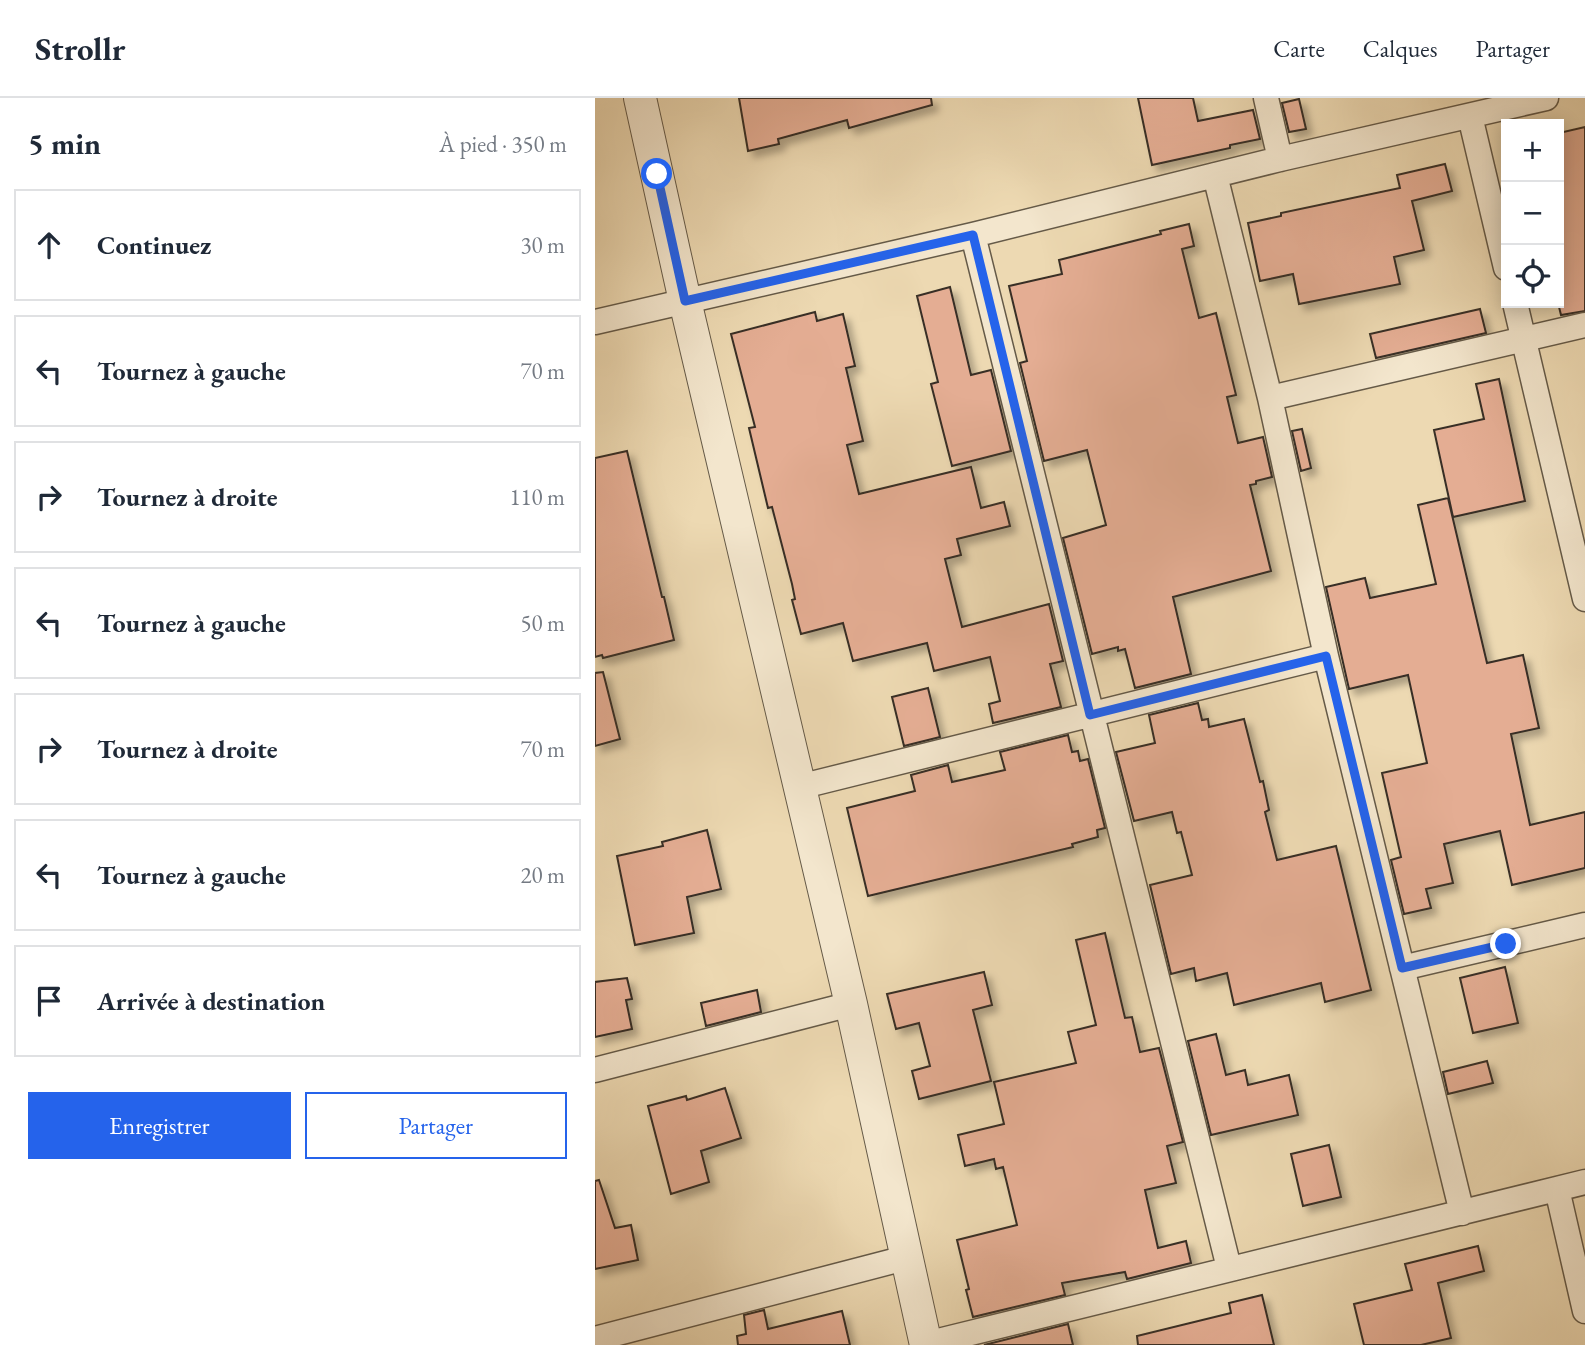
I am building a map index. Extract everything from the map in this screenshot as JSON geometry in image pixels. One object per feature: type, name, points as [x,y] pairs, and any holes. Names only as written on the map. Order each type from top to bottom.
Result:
[{"type":"street","points":[[640,98],[685,301],[851,1004],[926,1345],[1585,1182]]},
{"type":"street","points":[[1266,98],[1280,159]]},
{"type":"street","points":[[595,322],[1546,98]]},
{"type":"street","points":[[1470,116],[1501,247]]},
{"type":"street","points":[[1215,176],[1270,398],[1326,656],[1462,1213]]},
{"type":"street","points":[[973,235],[1229,1268]]},
{"type":"street","points":[[1516,308],[1585,599]]},
{"type":"street","points":[[1270,398],[1585,325]]},
{"type":"street","points":[[799,787],[1326,656]]},
{"type":"street","points":[[1402,968],[1585,925]]},
{"type":"street","points":[[595,1070],[851,1004]]},
{"type":"street","points":[[1557,1189],[1585,1311]]},
{"type":"street","points":[[595,1339],[905,1258]]},
{"type":"building","points":[[739,98],[931,98],[932,105],[849,128],[847,120],[778,139],[779,144],[748,151]]},
{"type":"building","points":[[1138,98],[1193,98],[1198,121],[1253,110],[1260,139],[1152,165]]},
{"type":"building","points":[[1299,99],[1306,129],[1289,132],[1282,103]]},
{"type":"building","points":[[1585,127],[1585,311],[1561,315],[1559,308],[1564,308],[1564,132]]},
{"type":"building","points":[[1445,164],[1452,191],[1412,201],[1424,250],[1394,257],[1400,284],[1299,304],[1293,274],[1260,281],[1248,223],[1281,216],[1281,213],[1400,188],[1397,175]]},
{"type":"building","points":[[1189,224],[1194,246],[1182,249],[1199,318],[1216,313],[1236,395],[1227,397],[1238,443],[1263,437],[1272,477],[1250,485],[1271,571],[1173,597],[1191,674],[1135,688],[1125,649],[1118,651],[1118,647],[1092,654],[1063,538],[1106,525],[1087,450],[1044,461],[1020,363],[1027,361],[1009,286],[1062,274],[1059,260],[1161,234],[1160,231]]},
{"type":"building","points":[[950,287],[971,375],[991,370],[1011,451],[952,466],[931,384],[938,382],[917,296]]},
{"type":"building","points":[[1480,309],[1486,333],[1376,358],[1370,334]]},
{"type":"building","points":[[815,312],[817,321],[843,314],[855,366],[846,368],[863,441],[847,445],[859,494],[971,467],[981,508],[1004,502],[1010,526],[957,539],[961,555],[945,559],[962,627],[1049,604],[1063,661],[1050,664],[1061,707],[993,723],[989,704],[1000,701],[990,657],[934,671],[927,643],[853,661],[843,623],[801,634],[792,600],[795,599],[792,584],[772,507],[768,508],[749,428],[755,427],[731,334]]},
{"type":"building","points":[[1499,379],[1525,501],[1453,517],[1434,430],[1484,419],[1476,384]]},
{"type":"building","points":[[1302,429],[1311,468],[1301,471],[1292,431]]},
{"type":"building","points":[[627,451],[674,640],[603,658],[602,655],[595,657],[595,458]]},
{"type":"building","points":[[1448,498],[1487,663],[1523,655],[1539,728],[1511,734],[1530,825],[1585,812],[1585,868],[1512,885],[1500,831],[1444,844],[1453,883],[1426,889],[1431,908],[1404,914],[1391,860],[1401,857],[1382,773],[1427,763],[1408,675],[1349,689],[1326,587],[1365,578],[1370,598],[1436,584],[1418,505]]},
{"type":"building","points":[[603,672],[620,739],[595,746],[595,673]]},
{"type":"building","points":[[928,688],[940,737],[904,746],[892,697]]},
{"type":"building","points":[[1198,703],[1202,720],[1208,719],[1209,727],[1244,719],[1260,782],[1263,781],[1269,810],[1265,812],[1277,860],[1336,846],[1371,990],[1325,1002],[1321,983],[1234,1005],[1227,973],[1196,981],[1194,968],[1171,974],[1150,885],[1192,875],[1181,832],[1177,833],[1172,812],[1134,821],[1116,752],[1155,743],[1149,715]]},
{"type":"building","points":[[1068,735],[1072,752],[1078,751],[1080,761],[1088,759],[1105,828],[1097,830],[1098,837],[1072,844],[1073,847],[868,896],[847,808],[915,791],[911,775],[948,765],[952,782],[1005,770],[1000,752]]},
{"type":"building","points":[[707,830],[721,889],[687,897],[694,933],[635,945],[617,856],[663,846],[662,842]]},
{"type":"building","points":[[1105,933],[1125,1018],[1132,1017],[1140,1052],[1159,1048],[1183,1142],[1167,1146],[1176,1183],[1145,1190],[1158,1248],[1186,1241],[1191,1263],[1127,1279],[1125,1272],[1062,1283],[1065,1295],[973,1317],[957,1240],[1017,1225],[1003,1167],[996,1169],[994,1159],[965,1166],[958,1135],[1004,1124],[994,1082],[1076,1063],[1068,1032],[1096,1025],[1076,940]]},
{"type":"building","points":[[1505,967],[1518,1023],[1473,1033],[1460,978]]},
{"type":"building","points":[[984,972],[992,1005],[973,1010],[991,1081],[919,1099],[912,1071],[930,1066],[919,1023],[896,1029],[887,994]]},
{"type":"building","points":[[627,978],[632,999],[626,1000],[632,1029],[595,1037],[595,982]]},
{"type":"building","points":[[757,990],[761,1012],[706,1026],[701,1003]]},
{"type":"building","points":[[1216,1034],[1226,1075],[1245,1070],[1248,1085],[1289,1075],[1298,1115],[1211,1135],[1188,1041]]},
{"type":"building","points":[[1487,1061],[1493,1083],[1448,1094],[1443,1072]]},
{"type":"building","points":[[725,1088],[741,1138],[701,1151],[709,1182],[671,1194],[648,1106],[686,1096],[687,1100]]},
{"type":"building","points":[[1329,1145],[1341,1197],[1303,1206],[1291,1154]]},
{"type":"building","points":[[599,1180],[615,1228],[631,1225],[638,1260],[595,1269],[595,1181]]},
{"type":"building","points":[[1478,1246],[1484,1271],[1438,1283],[1451,1338],[1421,1345],[1364,1345],[1354,1304],[1412,1290],[1405,1264]]},
{"type":"building","points":[[1262,1295],[1274,1345],[1138,1345],[1137,1336],[1231,1313],[1229,1303]]},
{"type":"building","points":[[764,1310],[768,1329],[842,1311],[850,1345],[738,1345],[737,1336],[746,1334],[744,1315]]},
{"type":"building","points":[[1068,1324],[1073,1345],[984,1345]]},
{"type":"route","points":[[657,174],[685,301],[973,235],[1090,715],[1326,656],[1402,968],[1506,944]]}]
